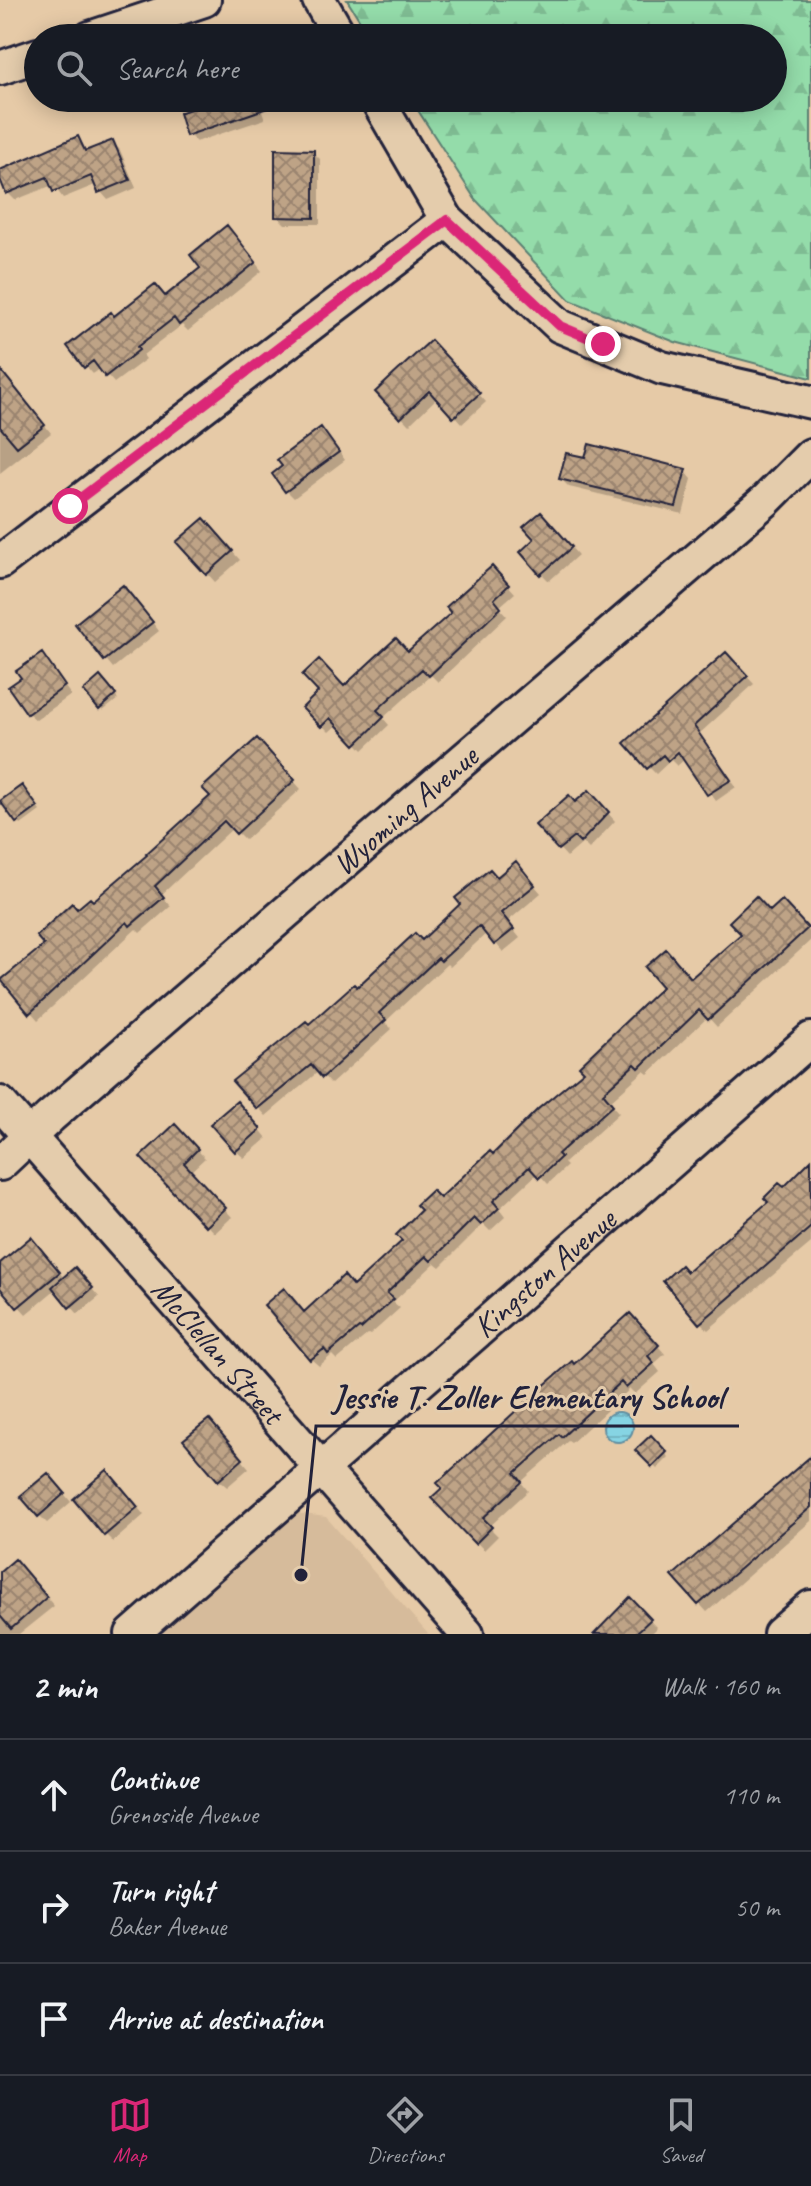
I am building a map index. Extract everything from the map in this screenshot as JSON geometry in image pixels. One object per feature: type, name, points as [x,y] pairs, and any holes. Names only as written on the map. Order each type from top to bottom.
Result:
[{"type":"street","points":[[132,24],[204,0]]},
{"type":"street","points":[[319,0],[333,24]]},
{"type":"street","points":[[0,68],[24,60]]},
{"type":"street","points":[[384,112],[447,220],[560,326],[662,368],[811,402]]},
{"type":"street","points":[[0,562],[447,220]]},
{"type":"street","name":"Wyoming Avenue","points":[[0,1164],[269,927],[766,500],[811,455]]},
{"type":"street","name":"Kingston Avenue","points":[[132,1634],[811,1039]]},
{"type":"street","name":"McClellan Street","points":[[0,1103],[467,1634]]},
{"type":"street","points":[[780,1634],[811,1607]]},
{"type":"shaded area","points":[[296,1513],[326,1517],[428,1634],[159,1634]]},
{"type":"green space","points":[[347,0],[811,0],[811,378],[675,342],[570,300],[475,199],[419,112],[787,112],[787,24],[362,24]]},
{"type":"water","points":[[618,1412],[629,1416],[633,1427],[629,1438],[618,1442],[607,1438],[603,1427],[607,1416]]},
{"type":"building","points":[[182,112],[256,112],[186,136],[179,113]]},
{"type":"building","points":[[78,136],[85,151],[113,140],[130,180],[98,193],[91,176],[53,192],[47,177],[6,194],[0,170]]},
{"type":"building","points":[[275,149],[314,150],[314,218],[275,217]]},
{"type":"building","points":[[227,225],[256,262],[179,325],[174,318],[105,377],[93,361],[84,368],[67,346],[111,312],[114,316],[155,284],[165,296],[200,268],[190,255]]},
{"type":"building","points":[[431,340],[480,393],[453,418],[429,391],[400,419],[375,392]]},
{"type":"building","points":[[0,369],[45,425],[17,447],[0,427]]},
{"type":"building","points":[[321,427],[339,452],[285,492],[272,474],[282,466],[277,460]]},
{"type":"building","points":[[589,444],[686,469],[676,507],[559,479],[566,453],[585,457]]},
{"type":"building","points":[[541,512],[572,547],[540,575],[520,552],[534,539],[523,527]]},
{"type":"building","points":[[204,518],[233,551],[206,575],[176,542]]},
{"type":"building","points":[[492,566],[509,585],[494,599],[501,608],[429,676],[422,669],[377,710],[384,717],[355,745],[330,718],[321,727],[302,708],[318,692],[302,675],[319,659],[344,686],[396,638],[408,651],[451,613],[446,607]]},
{"type":"building","points":[[123,585],[153,622],[104,661],[75,624]]},
{"type":"building","points":[[726,652],[748,676],[694,726],[731,780],[707,795],[678,752],[668,761],[663,755],[647,769],[624,743]]},
{"type":"building","points":[[42,653],[65,686],[27,714],[8,687],[21,678],[16,671]]},
{"type":"building","points":[[100,676],[116,695],[99,710],[83,691]]},
{"type":"building","points":[[257,738],[295,780],[236,834],[224,821],[155,886],[164,897],[130,926],[127,922],[29,1014],[1,980],[44,945],[36,936],[72,903],[77,909],[90,898],[93,901],[147,855],[210,796],[202,788]]},
{"type":"building","points":[[22,785],[38,807],[16,823],[0,801]]},
{"type":"building","points":[[589,790],[609,812],[580,843],[574,837],[558,850],[535,825],[569,795],[575,802]]},
{"type":"building","points":[[516,861],[535,885],[501,913],[514,929],[494,945],[479,926],[441,961],[438,958],[379,1013],[386,1020],[322,1078],[311,1065],[257,1109],[232,1081],[306,1021],[309,1024],[354,984],[357,987],[415,933],[422,940],[460,904],[455,898],[490,869],[497,877]]},
{"type":"building","points":[[756,896],[770,911],[782,900],[808,928],[708,1020],[699,1010],[639,1068],[635,1064],[603,1093],[613,1105],[558,1154],[561,1157],[539,1178],[529,1167],[493,1201],[499,1208],[481,1225],[474,1218],[431,1261],[426,1256],[387,1293],[394,1299],[361,1329],[328,1354],[324,1349],[310,1360],[264,1305],[284,1288],[304,1312],[344,1275],[353,1286],[402,1241],[396,1235],[421,1210],[416,1205],[432,1190],[440,1198],[490,1151],[493,1154],[538,1109],[584,1071],[579,1066],[662,987],[645,967],[666,949],[691,978],[741,934],[729,922]]},
{"type":"building","points":[[237,1101],[261,1129],[235,1152],[210,1124]]},
{"type":"building","points":[[175,1124],[198,1149],[184,1163],[226,1208],[206,1227],[140,1157]]},
{"type":"building","points":[[811,1160],[811,1227],[699,1324],[663,1281],[681,1265],[687,1272],[768,1202],[764,1198],[779,1183],[784,1187]]},
{"type":"building","points":[[31,1237],[60,1272],[17,1308],[0,1288],[0,1263]]},
{"type":"building","points":[[75,1267],[93,1288],[69,1308],[52,1287]]},
{"type":"building","points":[[630,1313],[659,1345],[648,1356],[654,1363],[626,1388],[621,1382],[562,1437],[559,1434],[515,1473],[522,1482],[483,1518],[492,1527],[475,1544],[431,1498],[442,1488],[437,1483],[541,1388],[572,1361],[574,1364]]},
{"type":"building","points":[[209,1419],[243,1459],[218,1481],[183,1440]]},
{"type":"building","points":[[651,1435],[667,1452],[652,1467],[635,1450]]},
{"type":"building","points":[[811,1456],[811,1507],[698,1605],[672,1576]]},
{"type":"building","points":[[107,1470],[138,1507],[104,1536],[73,1499]]},
{"type":"building","points":[[48,1473],[65,1493],[38,1517],[20,1496]]},
{"type":"building","points":[[15,1559],[47,1597],[11,1629],[0,1616],[0,1572]]},
{"type":"building","points":[[630,1597],[651,1619],[635,1634],[594,1634]]},
{"type":"place","name":"Jessie T. Zoller Elementary School","points":[[301,1575]]},
{"type":"route","points":[[70,506],[447,220],[560,326],[603,344]]}]
